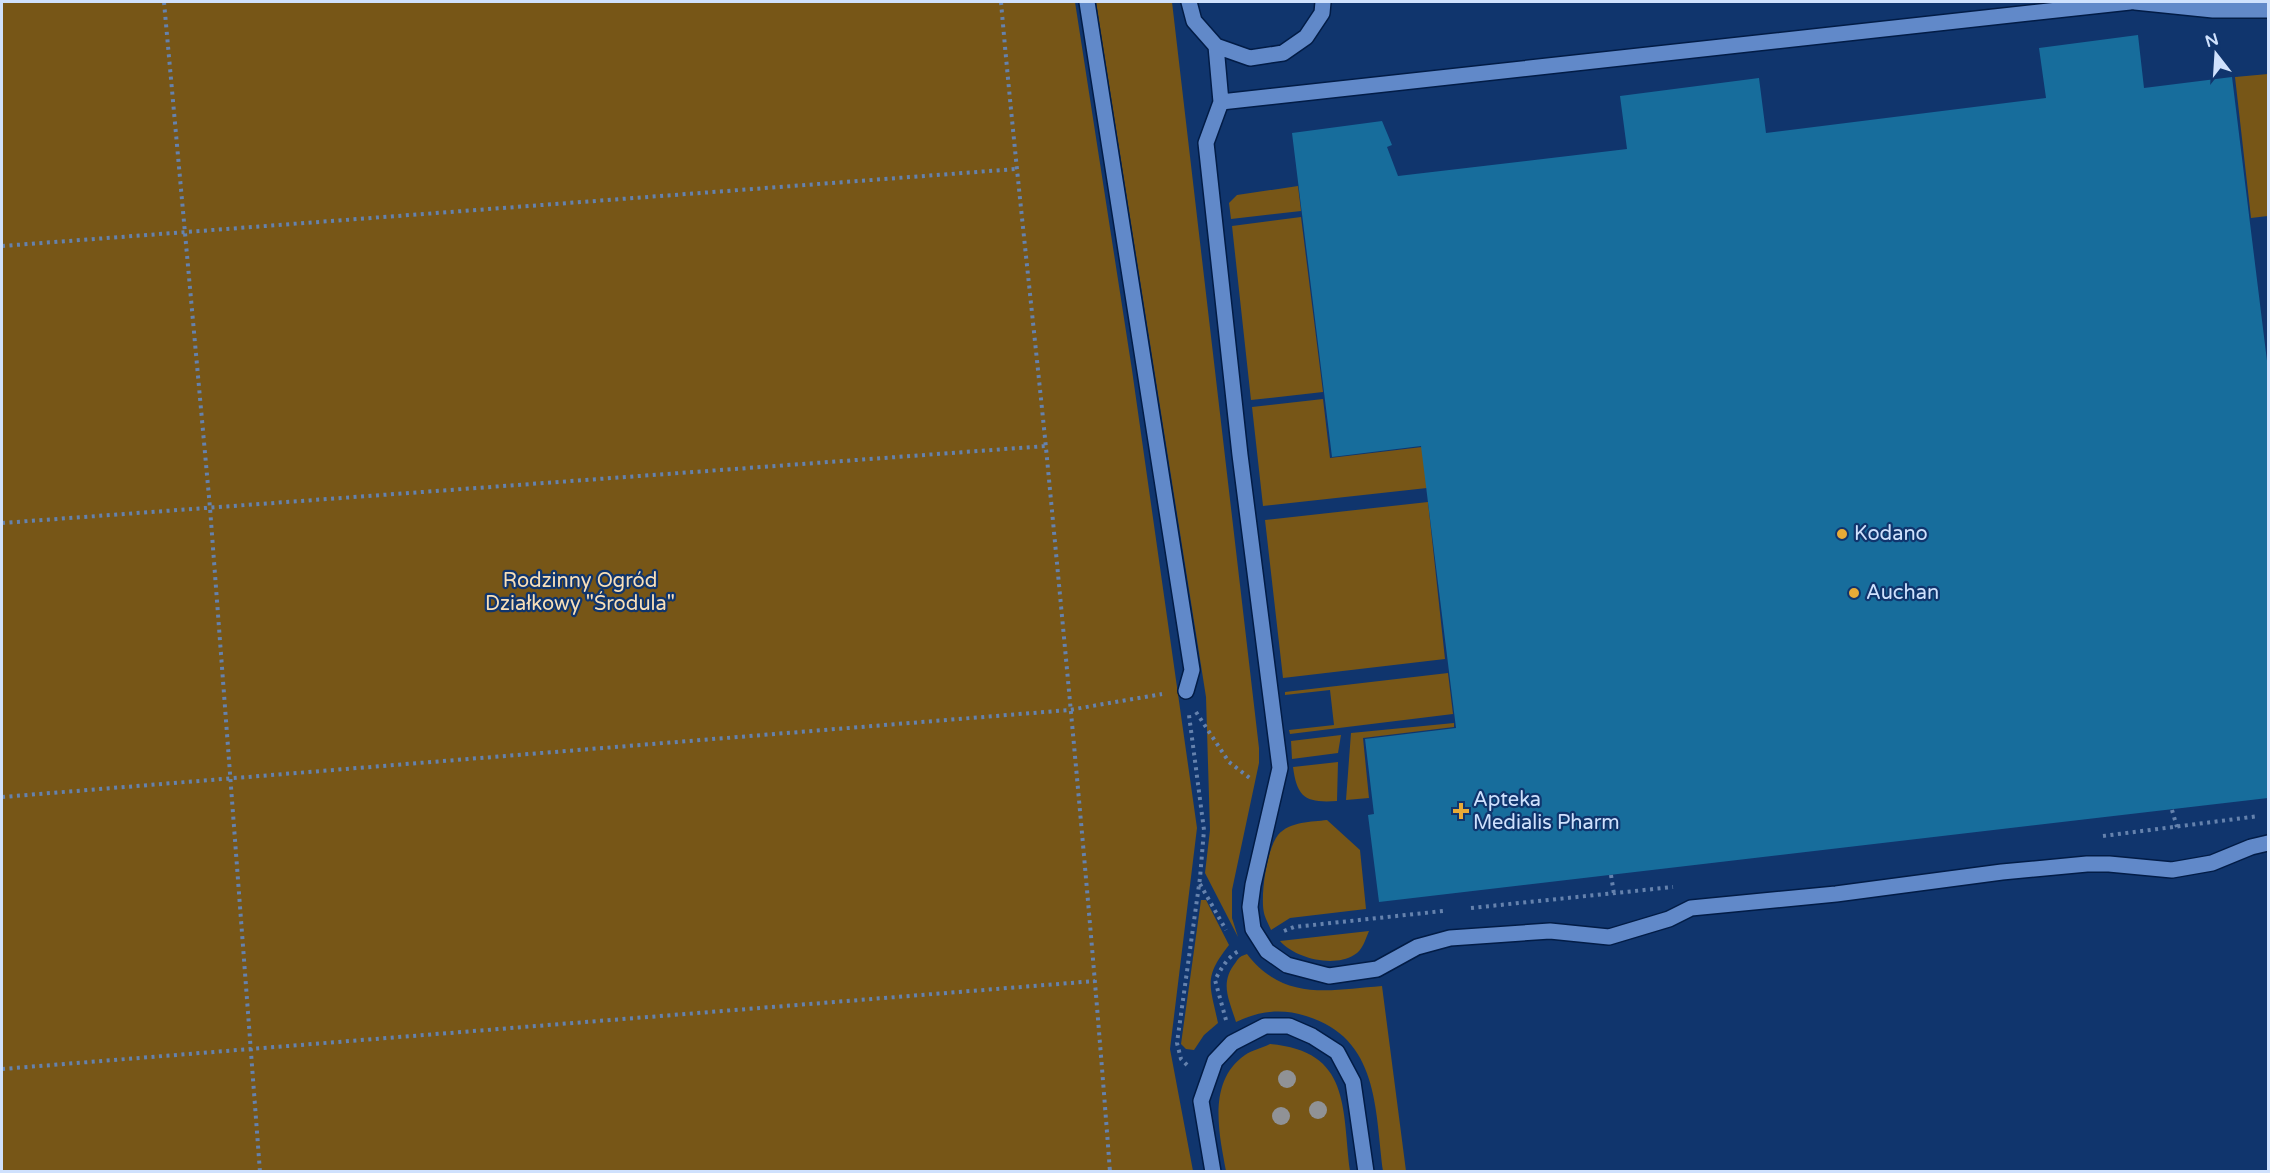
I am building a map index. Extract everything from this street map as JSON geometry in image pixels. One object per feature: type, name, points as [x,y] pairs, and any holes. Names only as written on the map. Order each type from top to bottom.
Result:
[{"type":"lane","points":[[1087,2],[1192,670],[1186,691]]},
{"type":"lane","points":[[1189,2],[1194,21],[1216,46],[1250,58],[1283,53],[1306,38],[1322,13],[1323,2]]},
{"type":"lane","points":[[1221,102],[2130,2]]},
{"type":"lane","points":[[2135,2],[2213,10],[2268,10]]},
{"type":"lane","points":[[1216,46],[1221,102],[1206,143],[1240,455],[1280,768],[1250,907],[1253,929],[1267,951],[1287,965],[1329,976],[1377,969],[1417,947],[1450,938],[1550,931],[1609,937],[1669,919],[1691,908],[2087,864],[2172,870],[2212,863],[2251,847],[2268,843]]},
{"type":"lane","points":[[1213,1172],[1201,1101],[1215,1061],[1232,1043],[1265,1026],[1289,1026],[1312,1036],[1337,1052],[1353,1082],[1366,1172]]},
{"type":"path","points":[[164,2],[210,508],[260,1172]]},
{"type":"path","points":[[1001,2],[1016,169],[1046,446],[1095,981],[1110,1172]]},
{"type":"path","points":[[2,246],[1016,169]]},
{"type":"path","points":[[2,523],[1046,446]]},
{"type":"path","points":[[2,796],[1069,710],[1186,691]]},
{"type":"path","points":[[1186,691],[1199,719],[1229,762],[1274,795]]},
{"type":"path","points":[[1186,691],[1204,830],[1177,1042],[1181,1059],[1187,1066]]},
{"type":"path","points":[[2172,810],[2177,827]]},
{"type":"path","points":[[1611,875],[1614,894]]},
{"type":"path","points":[[1199,883],[1227,932]]},
{"type":"path","points":[[1225,1019],[1215,980],[1222,966],[1236,953],[1233,942]]},
{"type":"path","points":[[2,1069],[1095,981]]},
{"type":"green space","name":"Rodzinny Ogród Działkowy \"Środula\"","points":[[2,2],[1075,2],[1132,370],[1197,828],[1170,1049],[1193,1171],[2,1171]]},
{"type":"green space","points":[[1096,2],[1172,2],[1259,748],[1259,763],[1232,890],[1232,918],[1238,937],[1205,873],[1210,830],[1206,697]]},
{"type":"green space","points":[[2268,74],[2268,216],[2251,218],[2235,77]]},
{"type":"green space","points":[[1298,186],[1301,211],[1231,219],[1229,203],[1237,195]]},
{"type":"green space","points":[[1301,217],[1323,392],[1251,400],[1232,226]]},
{"type":"green space","points":[[1323,399],[1330,458],[1422,447],[1427,488],[1263,506],[1252,407]]},
{"type":"green space","points":[[1428,502],[1445,659],[1283,678],[1265,520]]},
{"type":"green space","points":[[1448,673],[1453,714],[1290,734],[1289,730],[1334,725],[1330,690],[1285,695],[1285,692]]},
{"type":"green space","points":[[1454,723],[1454,727],[1363,738],[1369,798],[1346,800],[1351,733]]},
{"type":"green space","points":[[1341,735],[1338,753],[1292,759],[1291,741]]},
{"type":"green space","points":[[1338,762],[1337,801],[1318,801],[1301,792],[1297,786],[1293,767]]},
{"type":"green space","points":[[1327,820],[1360,850],[1366,909],[1290,918],[1271,930],[1264,913],[1263,895],[1265,872],[1274,841],[1283,830],[1289,827]]},
{"type":"green space","points":[[1201,900],[1206,900],[1229,945],[1212,974],[1211,990],[1218,1023],[1204,1035],[1194,1050],[1186,1049],[1181,1044]]},
{"type":"green space","points":[[1369,931],[1357,953],[1336,961],[1304,956],[1280,941]]},
{"type":"green space","points":[[1247,954],[1261,969],[1276,980],[1292,986],[1309,990],[1326,990],[1382,986],[1406,1171],[1383,1171],[1378,1124],[1369,1078],[1360,1058],[1348,1041],[1330,1026],[1306,1016],[1288,1012],[1253,1015],[1236,1022],[1228,998],[1228,977],[1237,960]]},
{"type":"green space","points":[[1270,1044],[1296,1049],[1316,1058],[1329,1071],[1343,1105],[1350,1171],[1226,1171],[1219,1125],[1220,1093],[1233,1066],[1245,1055]]},
{"type":"building","name":"Auchan","points":[[2138,35],[2144,88],[2232,77],[2268,369],[2268,798],[1379,902],[1368,815],[1374,814],[1365,739],[1456,728],[1421,446],[1332,457],[1292,133],[1382,121],[1392,145],[1387,147],[1398,176],[1627,149],[1620,96],[1759,78],[1766,133],[2046,98],[2039,48]]},
{"type":"place","name":"Kodano","points":[[1842,534]]},
{"type":"place","name":"Auchan","points":[[1854,593]]},
{"type":"place","name":"Apteka Medialis Pharm","points":[[1461,811]]}]
